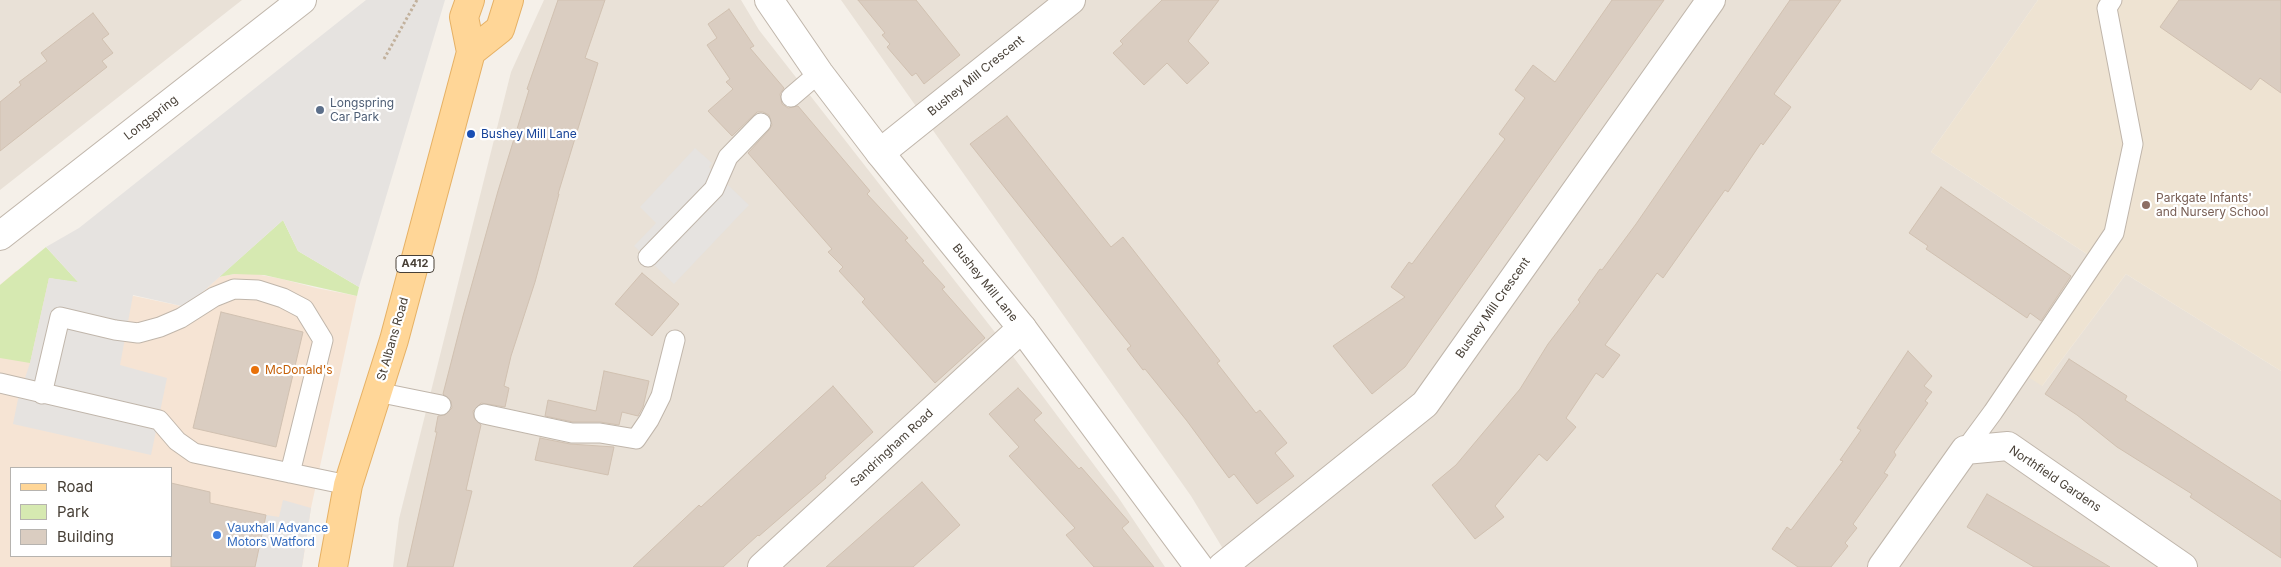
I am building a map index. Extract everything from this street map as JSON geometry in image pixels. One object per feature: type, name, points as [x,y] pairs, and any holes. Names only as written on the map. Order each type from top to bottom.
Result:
[{"type":"main road","name":"St Albans Road","points":[[333,567],[348,485],[394,340],[471,52],[464,17],[470,0]]},
{"type":"main road","points":[[471,52],[500,29],[509,0]]},
{"type":"street","name":"Longspring","points":[[0,236],[302,0]]},
{"type":"street","name":"Bushey Mill Lane","points":[[769,0],[819,73],[880,153],[1022,328],[1199,567]]},
{"type":"street","name":"Bushey Mill Crescent","points":[[880,153],[1071,0]]},
{"type":"street","name":"Bushey Mill Crescent","points":[[1222,567],[1425,404],[1711,0]]},
{"type":"street","name":"Sandringham Road","points":[[762,567],[1022,328]]},
{"type":"street","name":"Northfield Gardens","points":[[1964,450],[2008,446],[2183,567]]},
{"type":"street","points":[[1882,567],[1964,450]]},
{"type":"lane","points":[[1964,450],[1994,412],[2114,233],[2133,144],[2107,8],[2112,0]]},
{"type":"lane","points":[[791,97],[819,73]]},
{"type":"lane","points":[[648,257],[714,189],[728,157],[761,123]]},
{"type":"lane","points":[[42,394],[60,317],[115,330],[138,332],[160,327],[181,318],[214,297],[234,289],[258,290],[283,298],[304,309],[323,340],[290,473]]},
{"type":"lane","points":[[484,414],[572,433],[600,433],[636,439],[649,420],[661,396],[675,340]]},
{"type":"lane","points":[[0,383],[159,420],[177,441],[194,453],[348,485]]},
{"type":"lane","points":[[378,392],[441,405]]},
{"type":"path","points":[[384,59],[417,0]]},
{"type":"shaded area","points":[[0,0],[242,0],[0,190]]},
{"type":"shaded area","name":"Longspring Car Park","points":[[366,0],[445,0],[359,287],[298,251],[283,220],[186,307],[133,295],[120,365],[167,378],[151,455],[13,424],[18,399],[30,363],[49,278],[78,282],[46,247],[79,228]]},
{"type":"shaded area","points":[[544,0],[741,0],[759,30],[994,331],[1118,497],[1165,567],[393,567],[399,519],[511,72]]},
{"type":"shaded area","points":[[841,0],[2038,0],[1931,152],[2093,258],[2042,386],[2126,274],[2281,371],[2281,567],[1234,567],[1191,496]]},
{"type":"shaded area","name":"Parkgate Infants' and Nursery School","points":[[2038,0],[2281,0],[2281,371],[2126,274],[2042,386],[2022,373],[2093,258],[1931,152]]},
{"type":"shaded area","points":[[695,148],[712,163],[709,167],[749,205],[674,284],[634,246],[656,223],[640,207]]},
{"type":"shaded area","points":[[16,271],[186,307],[219,277],[234,274],[256,274],[357,296],[311,508],[302,567],[0,567],[0,285]]},
{"type":"shaded area","points":[[283,500],[311,508],[302,567],[255,567],[266,515],[279,517]]},
{"type":"green space","points":[[283,220],[298,251],[359,287],[357,296],[264,275],[234,274],[219,277]]},
{"type":"green space","points":[[46,247],[79,283],[49,278],[30,363],[0,358],[0,285]]},
{"type":"building","points":[[558,0],[605,0],[585,58],[598,63],[558,194],[535,282],[511,356],[504,386],[509,388],[505,407],[481,403],[473,411],[474,418],[481,425],[466,490],[472,491],[453,567],[407,567],[437,432],[435,432],[438,416],[445,415],[452,408],[451,401],[443,394],[463,316],[529,90],[527,89]]},
{"type":"building","points":[[858,0],[916,0],[960,55],[924,84],[916,73],[912,76],[887,47],[890,44],[882,35],[885,33]]},
{"type":"building","points":[[1162,0],[1219,0],[1188,41],[1209,63],[1187,84],[1167,63],[1144,85],[1113,53],[1123,44],[1120,41]]},
{"type":"building","points":[[1612,0],[1664,0],[1405,367],[1372,394],[1333,346],[1405,297],[1391,287],[1409,262],[1412,264],[1505,139],[1499,134],[1525,98],[1515,90],[1533,65],[1555,82]]},
{"type":"building","points":[[1790,0],[1841,0],[1774,94],[1791,107],[1763,145],[1761,143],[1728,192],[1725,190],[1663,278],[1657,273],[1605,345],[1620,355],[1603,378],[1596,373],[1566,418],[1576,427],[1547,461],[1539,454],[1495,506],[1504,517],[1475,539],[1432,485],[1456,465],[1520,389],[1548,344],[1580,302],[1578,300],[1636,224]]},
{"type":"building","points":[[2179,0],[2281,0],[2281,93],[2260,78],[2251,90],[2160,27]]},
{"type":"building","points":[[729,9],[754,46],[750,48],[784,88],[780,94],[782,104],[788,108],[798,106],[870,191],[867,194],[908,238],[905,240],[945,287],[942,289],[985,338],[935,383],[862,302],[865,299],[839,271],[843,267],[828,252],[832,249],[748,153],[772,125],[769,115],[757,112],[732,136],[708,111],[733,89],[726,82],[730,79],[707,45],[717,38],[708,24]]},
{"type":"building","points":[[93,13],[109,34],[102,39],[113,53],[102,61],[107,67],[0,151],[0,102],[21,85],[19,82],[47,61],[41,53]]},
{"type":"building","points":[[1007,116],[1111,247],[1123,237],[1220,361],[1217,363],[1256,413],[1260,410],[1287,443],[1275,453],[1294,476],[1257,504],[1234,474],[1229,478],[1187,421],[1127,349],[1131,346],[970,144]]},
{"type":"building","points":[[1941,187],[2071,276],[2041,321],[2030,313],[2027,318],[1926,249],[1928,246],[1909,233]]},
{"type":"building","points":[[642,273],[679,304],[652,336],[615,304]]},
{"type":"building","name":"McDonald's","points":[[221,312],[303,332],[276,447],[193,428]]},
{"type":"building","points":[[1908,351],[1932,376],[1924,386],[1932,392],[1925,401],[1928,403],[1894,452],[1896,455],[1884,473],[1888,475],[1853,524],[1857,528],[1845,543],[1848,546],[1831,567],[1798,567],[1772,549],[1787,527],[1791,530],[1843,461],[1840,460],[1861,430],[1857,428]]},
{"type":"building","points":[[2069,359],[2127,396],[2125,400],[2281,501],[2281,558],[2190,497],[2192,494],[2117,447],[2077,415],[2045,394]]},
{"type":"building","points":[[604,371],[649,381],[643,407],[638,416],[622,412],[619,425],[600,422],[573,422],[545,416],[548,400],[596,411]]},
{"type":"building","points":[[833,386],[873,432],[825,476],[826,478],[723,567],[633,567],[699,505],[701,507]]},
{"type":"building","points":[[1018,388],[1042,413],[1034,420],[1079,469],[1081,467],[1129,522],[1122,528],[1154,567],[1094,567],[1066,535],[1075,528],[1009,456],[1019,447],[989,414]]},
{"type":"building","points":[[540,438],[570,444],[614,447],[608,475],[535,460]]},
{"type":"building","points":[[922,482],[960,525],[913,567],[826,567]]},
{"type":"building","name":"Vauxhall Advance Motors Watford","points":[[172,483],[210,492],[210,503],[266,515],[255,567],[171,567]]},
{"type":"building","points":[[1987,494],[2110,567],[2034,567],[1967,527]]},
{"type":"place","name":"Longspring Car Park","points":[[320,110]]},
{"type":"place","name":"Bushey Mill Lane","points":[[471,134]]},
{"type":"place","name":"Parkgate Infants' and Nursery School","points":[[2146,205]]},
{"type":"place","name":"McDonald's","points":[[255,370]]},
{"type":"place","name":"Vauxhall Advance Motors Watford","points":[[217,535]]}]
